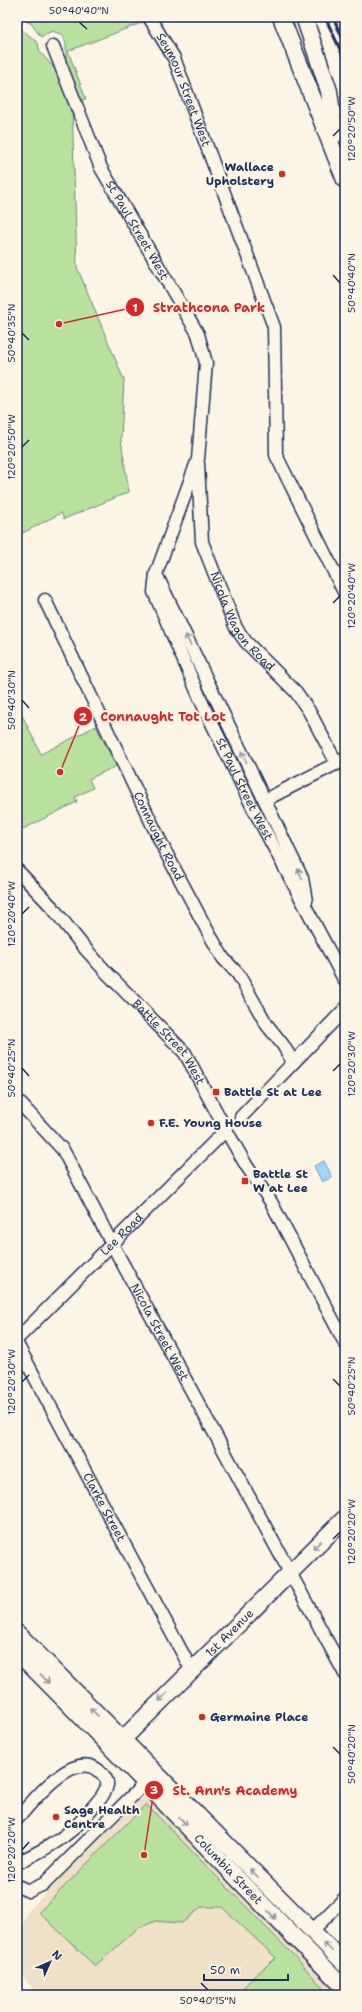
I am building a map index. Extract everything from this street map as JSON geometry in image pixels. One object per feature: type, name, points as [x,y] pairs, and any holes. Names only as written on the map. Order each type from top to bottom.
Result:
[{"type":"main road","points":[[281,17],[345,180]]},
{"type":"main road","points":[[293,17],[336,143]]},
{"type":"main road","points":[[304,17],[329,91],[339,163]]},
{"type":"main road","name":"1st Avenue","points":[[117,1744],[345,1518]]},
{"type":"main road","points":[[17,1634],[117,1744]]},
{"type":"main road","points":[[17,1652],[117,1744]]},
{"type":"main road","name":"Columbia Street","points":[[117,1744],[312,1930],[345,1964]]},
{"type":"main road","name":"Columbia Street","points":[[151,1778],[246,1888],[345,1988]]},
{"type":"street","name":"Seymour Street West","points":[[149,17],[174,58],[274,327],[276,456],[345,594]]},
{"type":"street","name":"St Paul Street West","points":[[53,46],[101,168],[198,334],[206,363],[198,459],[156,574],[154,592],[204,705],[256,814],[308,912],[328,946],[345,981]]},
{"type":"street","name":"Nicola Wagon Road","points":[[198,459],[202,542],[236,628],[246,642],[296,692],[341,762]]},
{"type":"street","name":"St Paul Street West","points":[[156,574],[302,878],[308,912]]},
{"type":"street","name":"Connaught Road","points":[[45,600],[165,851],[207,930],[224,958],[238,974],[267,1026],[283,1045],[293,1062]]},
{"type":"street","points":[[265,800],[341,762]]},
{"type":"street","name":"Battle Street West","points":[[17,870],[52,907],[82,945],[107,973],[185,1053],[246,1165],[272,1202],[345,1343]]},
{"type":"street","name":"St Paul Street West","points":[[328,946],[345,962]]},
{"type":"street","points":[[241,1117],[345,1009]]},
{"type":"street","name":"Nicola Street West","points":[[17,1100],[63,1150],[112,1244],[345,1674]]},
{"type":"street","name":"Lee Road","points":[[17,1340],[226,1130]]},
{"type":"street","name":"Clarke Street","points":[[17,1344],[191,1669]]},
{"type":"street","points":[[17,1819],[34,1799],[66,1771],[76,1766],[87,1765],[99,1771],[105,1778],[107,1786],[103,1795],[70,1832],[39,1853],[17,1863]]},
{"type":"street","points":[[17,1886],[29,1891],[44,1884],[151,1778]]},
{"type":"street","points":[[312,1930],[345,1898]]},
{"type":"shaded area","points":[[142,1798],[149,1799],[339,1995],[37,1995],[17,1969],[17,1939],[28,1911]]},
{"type":"green space","points":[[20,17],[157,17],[68,51],[86,99],[81,100],[66,62],[66,44],[63,35],[52,31],[41,37],[30,22],[29,23]]},
{"type":"green space","points":[[17,25],[38,43],[40,52],[61,76],[72,103],[77,267],[124,380],[121,440],[129,492],[64,519],[61,513],[17,536]]},
{"type":"green space","points":[[17,705],[41,754],[96,726],[116,766],[89,779],[93,788],[75,797],[77,802],[17,832]]},
{"type":"green space","points":[[146,1804],[299,1961],[329,1995],[237,1995],[253,1977],[276,1958],[222,1907],[201,1907],[182,1923],[155,1921],[137,1929],[95,1966],[39,1912]]},
{"type":"water","points":[[324,1161],[332,1177],[322,1182],[314,1166]]},
{"type":"railway","points":[[325,17],[345,60]]},
{"type":"railway","points":[[333,17],[345,44]]},
{"type":"place","name":"Wallace Upholstery","points":[[282,174]]},
{"type":"place","name":"Strathcona Park","points":[[59,324]]},
{"type":"place","name":"Connaught Tot Lot","points":[[60,772]]},
{"type":"place","name":"Battle St at Lee","points":[[216,1092]]},
{"type":"place","name":"F.E. Young House","points":[[151,1123]]},
{"type":"place","name":"Battle St W at Lee","points":[[245,1181]]},
{"type":"place","name":"Germaine Place","points":[[202,1717]]},
{"type":"place","name":"Sage Health Centre","points":[[56,1817]]},
{"type":"place","name":"St. Ann's Academy","points":[[144,1855]]}]
